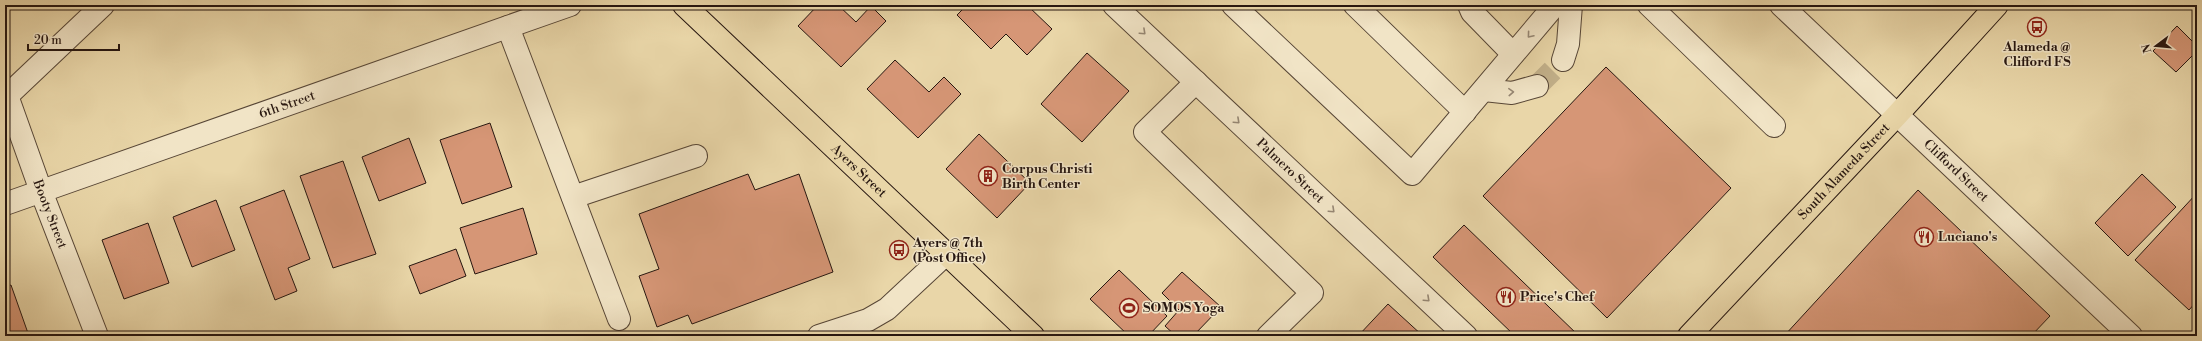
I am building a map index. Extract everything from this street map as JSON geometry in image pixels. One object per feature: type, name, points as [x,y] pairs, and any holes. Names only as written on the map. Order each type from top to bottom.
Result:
[{"type":"main road","name":"Ayers Street","points":[[684,5],[1034,336]]},
{"type":"main road","name":"South Alameda Street","points":[[1690,336],[1898,114],[1997,5]]},
{"type":"street","points":[[6,93],[103,5]]},
{"type":"street","name":"6th Street","points":[[5,204],[570,5]]},
{"type":"street","points":[[1233,5],[1412,174],[1555,5]]},
{"type":"street","points":[[1355,5],[1465,112]]},
{"type":"street","points":[[1468,5],[1472,12],[1513,54]]},
{"type":"street","points":[[1564,60],[1568,44],[1571,5]]},
{"type":"street","points":[[1648,5],[1774,126]]},
{"type":"street","name":"Clifford Street","points":[[1781,5],[1898,114],[2118,332]]},
{"type":"street","name":"Palmero Street","points":[[1118,6],[1196,82],[1466,336]]},
{"type":"street","points":[[508,27],[619,319]]},
{"type":"street","points":[[1196,82],[1145,132],[1312,293],[1268,336]]},
{"type":"street","points":[[1484,90],[1512,93],[1537,86]]},
{"type":"street","name":"Booty Street","points":[[6,93],[41,191],[98,336]]},
{"type":"street","points":[[573,197],[696,156]]},
{"type":"street","points":[[819,336],[868,320],[881,313],[946,254]]},
{"type":"building","points":[[771,5],[781,5],[776,10]]},
{"type":"building","points":[[818,5],[838,5],[856,22],[871,6],[886,21],[841,67],[798,26]]},
{"type":"building","points":[[967,5],[1027,5],[1052,29],[1027,55],[1006,34],[991,49],[957,15]]},
{"type":"building","points":[[2177,26],[2197,46],[2197,51],[2176,72],[2153,51]]},
{"type":"building","points":[[1087,53],[1129,91],[1082,142],[1041,104]]},
{"type":"building","points":[[895,60],[929,92],[944,77],[961,94],[918,138],[867,89]]},
{"type":"building","points":[[1606,67],[1731,188],[1607,318],[1483,196]]},
{"type":"building","points":[[490,123],[512,187],[462,204],[440,140]]},
{"type":"building","name":"Corpus Christi Birth Center","points":[[979,134],[1030,183],[997,218],[946,169]]},
{"type":"building","points":[[409,138],[426,183],[379,201],[362,157]]},
{"type":"building","points":[[343,161],[376,254],[333,268],[300,176]]},
{"type":"building","points":[[748,174],[755,190],[799,174],[833,272],[692,324],[688,315],[657,327],[639,276],[659,269],[639,214]]},
{"type":"building","points":[[2142,174],[2176,207],[2128,256],[2095,223]]},
{"type":"building","points":[[284,190],[310,259],[288,268],[297,291],[275,300],[240,207]]},
{"type":"building","points":[[1918,190],[2050,316],[2031,336],[1784,336]]},
{"type":"building","points":[[2197,193],[2197,301],[2189,310],[2135,260]]},
{"type":"building","points":[[216,200],[235,250],[192,267],[173,217]]},
{"type":"building","points":[[523,208],[537,254],[475,274],[460,228]]},
{"type":"building","points":[[148,223],[169,283],[124,299],[102,240]]},
{"type":"building","name":"Price's Chef","points":[[1464,225],[1579,336],[1515,336],[1433,257]]},
{"type":"building","points":[[456,249],[466,276],[420,294],[409,266]]},
{"type":"building","name":"SOMOS Yoga","points":[[1119,270],[1167,316],[1148,336],[1129,336],[1090,299]]},
{"type":"building","points":[[1182,272],[1221,307],[1193,336],[1176,336],[1165,326],[1179,310],[1162,293]]},
{"type":"building","points":[[11,285],[29,336],[5,336],[5,287]]},
{"type":"building","points":[[1388,304],[1423,336],[1358,336]]},
{"type":"tunnel","points":[[1537,86],[1563,60]]},
{"type":"place","name":"Alameda @ Clifford FS","points":[[2037,27]]},
{"type":"place","name":"Corpus Christi Birth Center","points":[[988,176]]},
{"type":"place","name":"Luciano's","points":[[1924,237]]},
{"type":"place","name":"Ayers @ 7th (Post Office)","points":[[899,250]]},
{"type":"place","name":"Price's Chef","points":[[1506,297]]},
{"type":"place","name":"SOMOS Yoga","points":[[1129,308]]}]
